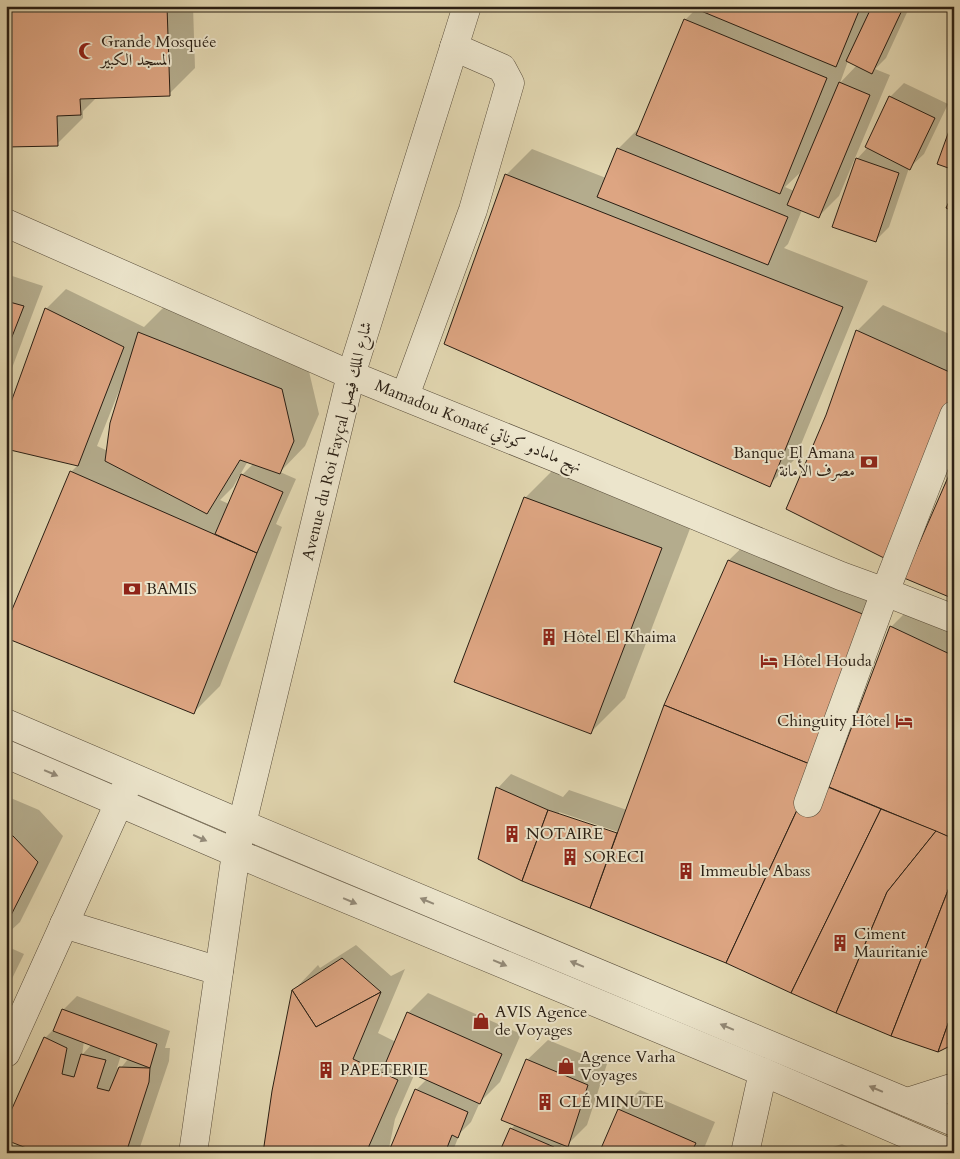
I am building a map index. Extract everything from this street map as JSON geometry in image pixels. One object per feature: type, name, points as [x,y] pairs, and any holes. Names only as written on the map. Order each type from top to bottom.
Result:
[{"type":"street","name":"Avenue du Roi Fayçal شارع الملك فيصل","points":[[193,1153],[236,853],[242,824],[351,374],[467,6]]},
{"type":"street","points":[[405,396],[473,210],[510,83],[502,68],[454,47]]},
{"type":"street","name":"Mamadou Konaté نهج مامادو كوناتي","points":[[6,224],[351,374],[840,576],[954,619]]},
{"type":"street","points":[[808,803],[954,415]]},
{"type":"street","points":[[6,723],[242,824],[954,1122]]},
{"type":"street","points":[[6,754],[236,853],[763,1072],[950,1153]]},
{"type":"street","points":[[6,1053],[130,776]]},
{"type":"street","points":[[64,924],[219,971]]},
{"type":"street","points":[[745,1153],[763,1072]]},
{"type":"street","points":[[907,1102],[954,1087]]},
{"type":"building","name":"Grande Mosquée المسجد الكبير","points":[[6,6],[167,6],[170,96],[80,99],[81,115],[57,116],[58,146],[6,147]]},
{"type":"building","points":[[689,6],[861,6],[836,67]]},
{"type":"building","points":[[872,6],[904,6],[872,74],[846,61]]},
{"type":"building","points":[[684,19],[827,78],[780,194],[636,135]]},
{"type":"building","points":[[839,82],[870,95],[819,218],[787,205]]},
{"type":"building","points":[[889,96],[935,118],[910,170],[865,147]]},
{"type":"building","points":[[954,117],[954,170],[937,164]]},
{"type":"building","points":[[617,148],[788,217],[768,265],[597,197]]},
{"type":"building","points":[[856,158],[899,173],[876,242],[832,227]]},
{"type":"building","points":[[505,174],[843,307],[770,487],[444,344]]},
{"type":"building","points":[[954,191],[954,212],[946,208]]},
{"type":"building","points":[[6,301],[24,306],[6,352]]},
{"type":"building","points":[[45,308],[124,347],[78,466],[6,449],[6,416]]},
{"type":"building","name":"Banque El Amana مصرف الأمانة","points":[[856,330],[954,374],[954,413],[888,560],[786,509],[826,415]]},
{"type":"building","points":[[138,332],[282,389],[294,441],[280,474],[240,460],[207,514],[105,461],[110,423]]},
{"type":"building","points":[[954,463],[954,477],[949,475]]},
{"type":"building","name":"BAMIS","points":[[70,471],[257,553],[194,714],[6,638],[6,624]]},
{"type":"building","points":[[241,474],[283,492],[257,553],[215,534]]},
{"type":"building","points":[[949,475],[954,477],[954,599],[904,578]]},
{"type":"building","name":"Hôtel El Khaima","points":[[524,497],[662,548],[591,734],[454,682]]},
{"type":"building","name":"Hôtel Houda","points":[[728,560],[870,617],[817,767],[664,705]]},
{"type":"building","name":"Chinguity Hôtel","points":[[890,626],[954,656],[954,839],[829,787]]},
{"type":"building","name":"Immeuble Abass","points":[[664,705],[817,767],[726,963],[590,908]]},
{"type":"building","points":[[811,780],[881,809],[791,993],[726,963]]},
{"type":"building","name":"NOTAIRE","points":[[496,787],[548,810],[522,881],[478,859]]},
{"type":"building","name":"Ciment Mauritanie","points":[[881,809],[936,831],[887,892],[836,1013],[791,993]]},
{"type":"building","name":"SORECI","points":[[548,810],[617,833],[590,908],[522,881]]},
{"type":"building","points":[[936,831],[954,839],[954,875],[891,1036],[836,1013],[887,892]]},
{"type":"building","points":[[6,833],[13,836],[38,862],[6,925]]},
{"type":"building","points":[[954,875],[954,1007],[938,1052],[891,1036]]},
{"type":"building","points":[[342,958],[381,992],[316,1027],[292,990]]},
{"type":"building","name":"PAPETERIE","points":[[292,990],[316,1027],[381,992],[353,1059],[398,1080],[369,1146],[368,1153],[263,1153],[272,1091]]},
{"type":"building","points":[[954,1007],[954,1044],[938,1052]]},
{"type":"building","points":[[62,1009],[157,1044],[150,1068],[53,1031]]},
{"type":"building","points":[[407,1012],[502,1054],[480,1104],[386,1062]]},
{"type":"building","points":[[44,1037],[67,1048],[62,1074],[74,1077],[81,1054],[106,1060],[97,1088],[109,1091],[119,1067],[150,1068],[149,1082],[126,1153],[39,1153],[6,1140],[6,1122]]},
{"type":"building","name":"CLÉ MINUTE","points":[[526,1059],[588,1085],[568,1147],[501,1120]]},
{"type":"building","points":[[415,1089],[468,1112],[458,1138],[452,1135],[445,1153],[394,1153],[389,1151]]},
{"type":"building","points":[[618,1109],[696,1143],[691,1153],[599,1153]]},
{"type":"building","points":[[510,1128],[554,1147],[551,1153],[499,1153]]},
{"type":"place","name":"Grande Mosquée المسجد الكبير","points":[[87,51]]},
{"type":"place","name":"Banque El Amana مصرف الأمانة","points":[[869,462]]},
{"type":"place","name":"BAMIS","points":[[132,589]]},
{"type":"place","name":"Hôtel El Khaima","points":[[549,637]]},
{"type":"place","name":"Hôtel Houda","points":[[769,661]]},
{"type":"place","name":"Chinguity Hôtel","points":[[904,721]]},
{"type":"place","name":"NOTAIRE","points":[[512,834]]},
{"type":"place","name":"SORECI","points":[[570,857]]},
{"type":"place","name":"Immeuble Abass","points":[[686,871]]},
{"type":"place","name":"Ciment Mauritanie","points":[[840,943]]},
{"type":"place","name":"AVIS Agence de Voyages","points":[[481,1021]]},
{"type":"place","name":"Agence Varha Voyages","points":[[566,1066]]},
{"type":"place","name":"PAPETERIE","points":[[326,1070]]},
{"type":"place","name":"CLÉ MINUTE","points":[[545,1102]]}]
